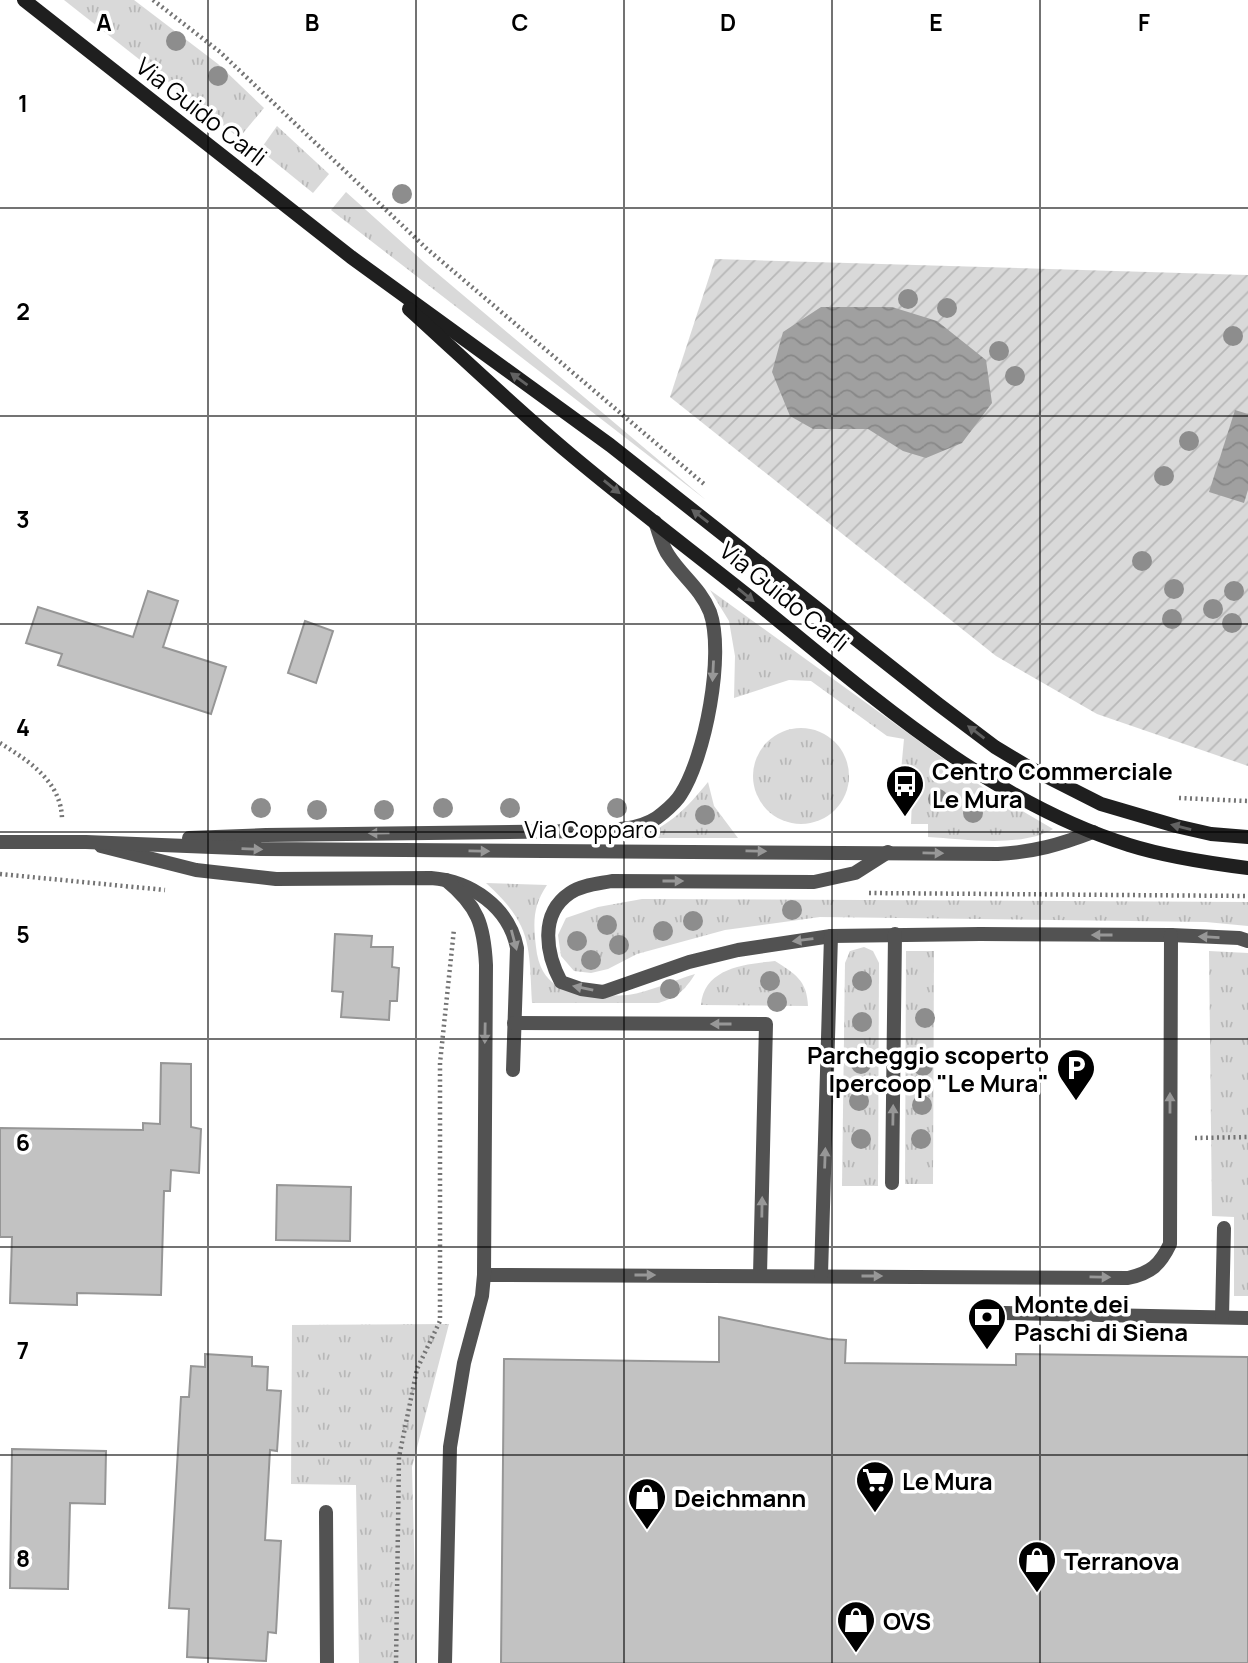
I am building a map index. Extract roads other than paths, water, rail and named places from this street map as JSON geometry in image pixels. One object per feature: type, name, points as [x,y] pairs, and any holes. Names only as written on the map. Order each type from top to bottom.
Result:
[{"type":"main road","name":"Via Guido Carli","points":[[24,0],[351,257],[610,445],[995,747],[1101,804],[1199,832],[1248,837]]},
{"type":"main road","name":"Via Guido Carli","points":[[351,257],[569,453],[888,708],[959,761],[1047,811],[1093,832],[1170,855],[1248,868]]},
{"type":"street","name":"Via Copparo","points":[[0,842],[586,831],[638,827],[662,815],[681,795],[694,766],[708,718],[715,642],[710,613],[696,586],[668,555],[655,522]]},
{"type":"street","name":"Via Copparo","points":[[86,842],[261,849],[1023,853],[1055,846],[1093,832]]},
{"type":"street","points":[[86,842],[196,870],[276,879],[446,880],[459,883],[487,900],[501,913],[512,930],[517,948],[513,1070]]},
{"type":"street","points":[[888,852],[855,873],[814,882],[612,881],[586,886],[569,893],[555,906],[548,926],[547,944],[552,964],[561,982],[581,989],[604,992],[689,962],[738,950],[831,936],[1171,935],[1240,938],[1248,941]]},
{"type":"street","points":[[445,1663],[450,1447],[464,1363],[482,1294],[484,1275],[485,944],[474,909],[466,896],[446,880]]},
{"type":"street","points":[[892,1183],[895,934]]},
{"type":"street","points":[[484,1275],[1128,1278],[1144,1275],[1155,1269],[1170,1244],[1171,935]]},
{"type":"street","points":[[821,1275],[831,936]]},
{"type":"street","points":[[514,1023],[766,1024],[760,1275]]},
{"type":"street","points":[[1222,1317],[1224,1228]]},
{"type":"street","points":[[1004,1313],[1248,1318]]},
{"type":"street","points":[[326,1512],[327,1663]]},
{"type":"water","points":[[821,307],[892,307],[937,321],[986,360],[992,403],[962,443],[926,458],[903,451],[868,429],[813,429],[790,416],[772,372],[783,332]]},
{"type":"water","points":[[1235,410],[1248,414],[1248,490],[1244,503],[1209,492]]},
{"type":"place","name":"Centro Commerciale Le Mura","points":[[905,818]]},
{"type":"place","name":"Parcheggio scoperto Ipercoop \"Le Mura\"","points":[[1076,1102]]},
{"type":"place","name":"Monte dei Paschi di Siena","points":[[987,1351]]},
{"type":"place","name":"Le Mura","points":[[875,1514]]},
{"type":"place","name":"Deichmann","points":[[647,1531]]},
{"type":"place","name":"Terranova","points":[[1037,1594]]},
{"type":"place","name":"OVS","points":[[856,1654]]}]
